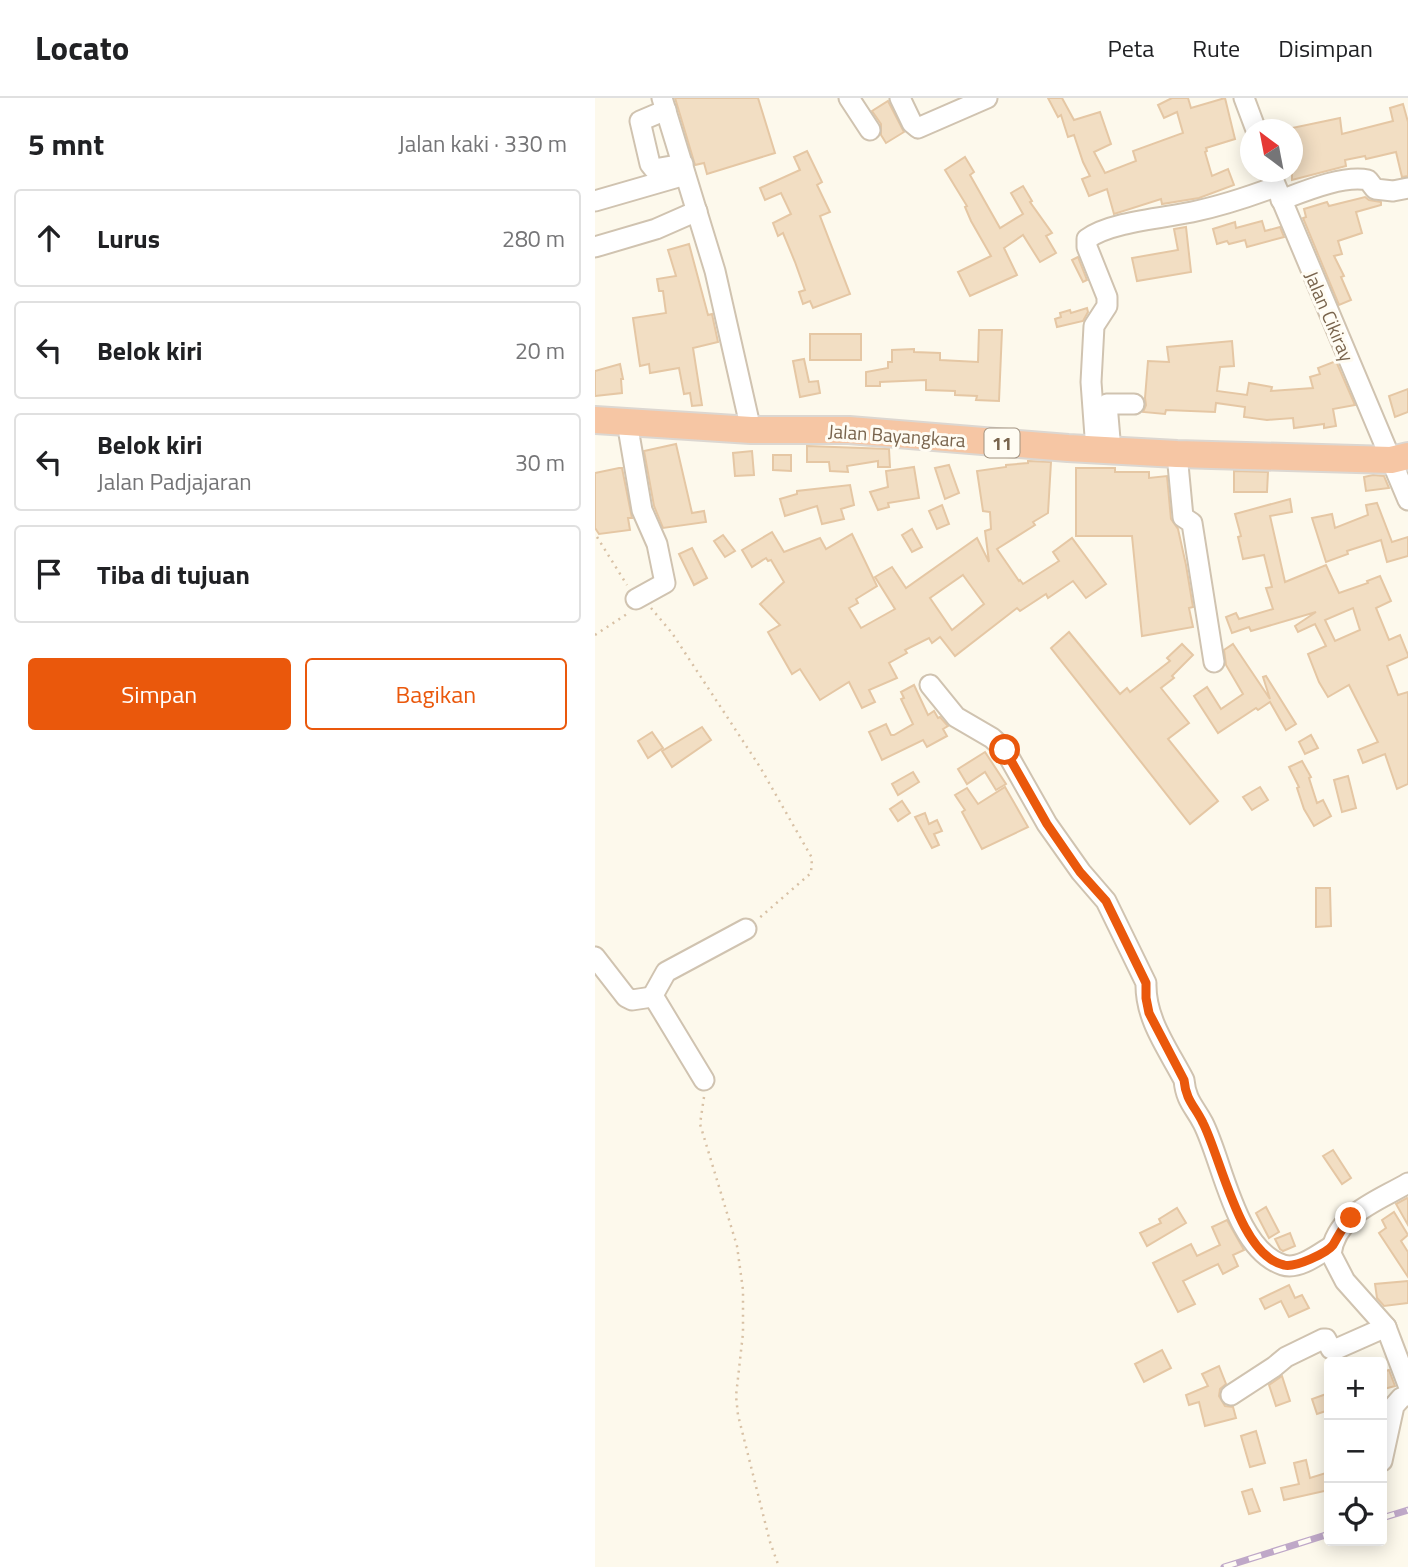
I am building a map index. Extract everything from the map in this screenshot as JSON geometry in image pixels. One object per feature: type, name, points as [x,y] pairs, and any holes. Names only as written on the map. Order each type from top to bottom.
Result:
[{"type":"highway","name":"Jalan Bayangkara","points":[[595,420],[751,429],[849,430],[1177,454],[1400,458]]},
{"type":"street","points":[[849,98],[870,130]]},
{"type":"street","points":[[900,98],[912,123],[918,128],[987,98]]},
{"type":"street","points":[[1244,98],[1252,119]]},
{"type":"street","points":[[685,169],[653,169],[650,164],[640,121],[664,104],[685,169],[715,271],[751,429]]},
{"type":"street","points":[[595,201],[685,169]]},
{"type":"street","points":[[1104,450],[1091,382],[1094,326],[1107,306],[1107,297],[1087,247],[1087,239],[1099,232],[1125,225],[1239,200],[1275,186],[1315,188],[1358,178],[1368,180],[1375,189],[1393,191],[1408,188]]},
{"type":"street","name":"Jalan Cikiray","points":[[1275,186],[1400,458],[1408,500]]},
{"type":"street","points":[[595,247],[656,229],[697,211]]},
{"type":"street","points":[[1104,450],[1107,404],[1134,404]]},
{"type":"street","points":[[627,422],[642,510],[657,544],[665,583],[638,602]]},
{"type":"street","points":[[1177,454],[1183,517],[1192,523],[1214,662]]},
{"type":"street","points":[[930,685],[956,717],[992,738],[1005,750],[1047,824],[1080,872],[1106,901],[1146,983],[1149,1013],[1184,1080],[1185,1092],[1191,1105],[1203,1122],[1235,1206],[1261,1251],[1286,1266],[1305,1262],[1332,1247]]},
{"type":"street","points":[[652,997],[666,972],[746,929]]},
{"type":"street","points":[[595,957],[626,998],[632,1000],[652,997]]},
{"type":"street","points":[[652,997],[704,1080]]},
{"type":"street","points":[[1408,1183],[1359,1210],[1342,1228],[1331,1254],[1345,1281],[1386,1327],[1408,1385]]},
{"type":"street","points":[[1231,1395],[1286,1357],[1322,1339],[1326,1339],[1333,1350],[1386,1327]]},
{"type":"street","points":[[1387,1438],[1394,1406],[1408,1395]]},
{"type":"path","points":[[597,537],[638,602],[653,610],[672,634],[760,767],[812,858],[811,873],[746,929]]},
{"type":"path","points":[[595,635],[638,602]]},
{"type":"path","points":[[704,1080],[704,1105],[700,1124],[737,1246],[743,1290],[743,1333],[736,1396],[738,1415],[770,1542],[779,1567]]},
{"type":"building","points":[[675,98],[758,98],[775,153],[707,174],[704,163],[695,165]]},
{"type":"building","points":[[1048,98],[1062,98],[1074,120],[1100,112],[1111,144],[1094,152],[1105,173],[1136,161],[1133,151],[1183,133],[1177,112],[1164,118],[1158,105],[1172,98],[1188,98],[1191,108],[1225,98],[1235,139],[1206,148],[1205,152],[1212,176],[1228,169],[1234,185],[1199,198],[1162,204],[1161,199],[1114,214],[1107,189],[1089,196],[1082,179],[1090,176],[1074,135],[1068,137],[1061,115],[1058,117]]},
{"type":"building","points":[[888,101],[904,132],[886,143],[881,135],[881,124],[872,111]]},
{"type":"building","points":[[1403,104],[1408,122],[1408,176],[1402,177],[1396,152],[1366,159],[1365,156],[1345,160],[1346,166],[1303,177],[1303,126],[1340,118],[1342,134],[1393,121],[1390,108]]},
{"type":"building","points":[[807,151],[822,182],[817,185],[830,212],[820,216],[850,294],[813,308],[810,301],[803,304],[799,292],[805,290],[795,262],[783,233],[778,236],[773,223],[791,214],[781,193],[765,200],[760,188],[800,170],[794,157]]},
{"type":"building","points":[[965,157],[974,172],[970,175],[1000,228],[1023,214],[1011,193],[1023,186],[1032,201],[1030,202],[1052,233],[1046,236],[1056,253],[1040,262],[1023,235],[1004,248],[1017,275],[970,296],[958,272],[991,256],[971,221],[965,207],[967,206],[945,170]]},
{"type":"building","points":[[1365,197],[1381,202],[1381,205],[1356,212],[1362,233],[1338,241],[1342,254],[1334,256],[1344,276],[1341,277],[1351,300],[1339,305],[1303,218],[1306,217],[1304,209],[1327,202],[1329,206]]},
{"type":"building","points":[[1262,221],[1265,231],[1280,227],[1284,237],[1247,247],[1245,240],[1217,244],[1213,229],[1235,222],[1236,228]]},
{"type":"building","points":[[1186,227],[1191,272],[1137,281],[1132,258],[1178,250],[1174,229]]},
{"type":"building","points":[[689,244],[708,315],[712,314],[718,342],[693,348],[702,405],[692,406],[690,393],[684,394],[679,368],[650,373],[649,364],[640,366],[633,318],[666,313],[663,291],[659,291],[657,279],[676,276],[668,250]]},
{"type":"building","points":[[1078,257],[1087,280],[1083,282],[1072,260]]},
{"type":"building","points":[[1087,308],[1088,312],[1083,321],[1057,327],[1055,319],[1061,317],[1060,313]]},
{"type":"building","points":[[979,330],[1002,330],[999,401],[976,400],[977,396],[955,395],[955,391],[926,390],[926,380],[880,382],[880,386],[866,386],[866,372],[888,368],[888,362],[892,362],[892,350],[914,349],[914,352],[940,353],[940,360],[978,362]]},
{"type":"building","points":[[810,334],[861,334],[861,360],[810,360]]},
{"type":"building","points":[[1232,341],[1234,366],[1220,367],[1217,391],[1247,395],[1249,383],[1272,387],[1271,391],[1313,388],[1310,377],[1320,374],[1318,368],[1336,361],[1355,405],[1333,409],[1336,426],[1324,428],[1324,424],[1294,428],[1293,418],[1267,420],[1244,417],[1245,407],[1216,403],[1215,412],[1143,412],[1146,405],[1148,361],[1169,362],[1167,347]]},
{"type":"building","points":[[804,359],[809,382],[818,381],[820,393],[800,397],[793,361]]},
{"type":"building","points":[[620,364],[622,393],[595,396],[595,371]]},
{"type":"building","points":[[1408,389],[1408,412],[1395,417],[1389,396]]},
{"type":"building","points":[[676,444],[692,513],[704,511],[706,522],[663,528],[654,506],[644,451]]},
{"type":"building","points":[[807,446],[889,449],[890,467],[878,467],[878,461],[847,466],[848,472],[830,471],[829,462],[807,462]]},
{"type":"building","points":[[752,451],[754,475],[735,476],[733,453]]},
{"type":"building","points":[[773,455],[791,455],[791,471],[773,470]]},
{"type":"building","points":[[1051,462],[1048,513],[1033,522],[1035,525],[997,549],[1023,584],[1059,561],[1053,552],[1072,538],[1106,584],[1086,598],[1073,581],[1048,598],[1046,594],[1020,611],[1017,608],[955,656],[940,637],[932,643],[929,638],[905,650],[907,653],[889,663],[897,678],[869,690],[875,702],[862,708],[849,682],[820,700],[800,669],[792,674],[768,632],[780,625],[760,604],[784,582],[771,560],[766,558],[752,567],[742,550],[772,532],[784,552],[820,538],[826,549],[852,534],[877,586],[856,599],[858,603],[849,608],[861,628],[895,609],[875,577],[892,567],[906,588],[977,538],[989,562],[985,531],[991,529],[990,512],[983,511],[977,471]],"holes":[[[963,575],[984,604],[952,630],[930,598]]]},
{"type":"building","points":[[949,465],[959,493],[945,499],[935,468]]},
{"type":"building","points":[[914,467],[919,498],[888,503],[889,507],[878,510],[870,492],[888,487],[886,471]]},
{"type":"building","points":[[622,468],[632,518],[628,518],[630,530],[599,534],[595,528],[595,473]]},
{"type":"building","points":[[1076,468],[1115,468],[1115,472],[1149,472],[1149,478],[1167,476],[1171,519],[1178,529],[1186,565],[1193,607],[1189,608],[1193,627],[1142,636],[1132,536],[1076,536]]},
{"type":"building","points":[[1234,471],[1268,472],[1267,492],[1234,492]]},
{"type":"building","points":[[1384,476],[1389,488],[1366,491],[1364,477]]},
{"type":"building","points":[[850,485],[854,505],[841,509],[844,519],[822,524],[817,506],[785,516],[780,499],[797,494],[797,491]]},
{"type":"building","points":[[1290,499],[1292,512],[1270,516],[1285,582],[1326,565],[1339,593],[1380,576],[1391,601],[1376,608],[1389,640],[1400,635],[1408,655],[1387,666],[1398,695],[1408,692],[1408,784],[1397,789],[1385,754],[1363,763],[1358,750],[1378,742],[1349,685],[1328,697],[1319,682],[1308,654],[1326,646],[1315,624],[1298,632],[1295,626],[1316,612],[1251,631],[1249,627],[1232,633],[1226,617],[1236,613],[1239,619],[1273,609],[1266,588],[1272,587],[1264,555],[1243,559],[1235,514]],"holes":[[[1353,608],[1360,630],[1335,641],[1325,620]]]},
{"type":"building","points":[[1377,503],[1392,542],[1408,537],[1408,556],[1387,562],[1381,540],[1347,551],[1348,554],[1326,562],[1312,518],[1332,514],[1335,528],[1368,515],[1366,505]]},
{"type":"building","points":[[942,505],[949,524],[937,529],[929,511]]},
{"type":"building","points":[[912,529],[922,547],[912,552],[902,535]]},
{"type":"building","points":[[723,535],[735,551],[725,557],[714,541]]},
{"type":"building","points":[[692,548],[707,578],[694,585],[679,554]]},
{"type":"building","points":[[1069,632],[1120,694],[1127,688],[1130,692],[1170,661],[1167,658],[1182,644],[1193,655],[1172,676],[1174,678],[1161,688],[1189,723],[1168,739],[1218,801],[1190,824],[1051,648]]},
{"type":"building","points":[[1233,644],[1270,699],[1263,677],[1266,676],[1296,724],[1286,730],[1270,702],[1218,733],[1194,696],[1207,687],[1221,709],[1243,694],[1226,665],[1224,650]]},
{"type":"building","points":[[914,685],[928,715],[934,711],[948,726],[943,729],[947,736],[927,747],[923,740],[882,760],[869,732],[886,724],[891,735],[894,735],[913,724],[901,699],[904,698],[901,692]]},
{"type":"building","points":[[702,727],[711,740],[672,767],[662,751]]},
{"type":"building","points":[[652,732],[663,748],[648,758],[638,741]]},
{"type":"building","points":[[1311,735],[1318,748],[1305,754],[1299,742]]},
{"type":"building","points":[[985,752],[1006,784],[996,790],[985,772],[967,784],[958,769]]},
{"type":"building","points":[[1302,761],[1311,777],[1309,778],[1317,803],[1323,800],[1331,816],[1314,826],[1304,809],[1297,788],[1299,787],[1289,767]]},
{"type":"building","points":[[913,772],[919,782],[898,795],[892,784]]},
{"type":"building","points":[[1348,776],[1356,808],[1342,812],[1334,780]]},
{"type":"building","points":[[1005,787],[1028,827],[982,849],[962,812],[965,810],[955,795],[967,788],[978,804]]},
{"type":"building","points":[[1260,787],[1268,800],[1252,810],[1243,797]]},
{"type":"building","points":[[902,801],[910,813],[898,821],[890,809]]},
{"type":"building","points":[[925,813],[929,824],[937,820],[942,831],[934,834],[939,845],[932,848],[915,817]]},
{"type":"building","points":[[1316,888],[1330,888],[1331,926],[1316,927]]},
{"type":"building","points":[[1333,1150],[1351,1178],[1342,1184],[1323,1156]]},
{"type":"building","points":[[1408,1199],[1408,1225],[1396,1204]]},
{"type":"building","points":[[1266,1207],[1279,1232],[1269,1238],[1256,1213]]},
{"type":"building","points":[[1177,1208],[1186,1223],[1147,1246],[1140,1233],[1161,1223],[1159,1219]]},
{"type":"building","points":[[1394,1212],[1408,1235],[1401,1241],[1408,1252],[1408,1277],[1379,1233],[1386,1228],[1382,1220]]},
{"type":"building","points":[[1227,1220],[1244,1250],[1233,1255],[1238,1266],[1223,1274],[1218,1264],[1183,1281],[1195,1304],[1178,1312],[1153,1263],[1191,1244],[1197,1256],[1220,1245],[1212,1227]]},
{"type":"building","points":[[1290,1233],[1295,1246],[1283,1251],[1275,1239]]},
{"type":"building","points":[[1408,1281],[1408,1303],[1384,1306],[1377,1298],[1375,1284]]},
{"type":"building","points":[[1289,1285],[1295,1298],[1302,1295],[1309,1308],[1289,1317],[1281,1301],[1265,1309],[1260,1299]]},
{"type":"building","points":[[1162,1350],[1171,1368],[1144,1382],[1135,1364]]},
{"type":"building","points":[[1219,1366],[1226,1384],[1220,1389],[1219,1396],[1225,1406],[1233,1407],[1236,1418],[1205,1426],[1199,1402],[1189,1405],[1186,1395],[1208,1386],[1202,1374]]},
{"type":"building","points":[[1387,1371],[1395,1386],[1387,1388]]},
{"type":"building","points":[[1282,1376],[1290,1401],[1276,1406],[1269,1385]]},
{"type":"building","points":[[1324,1395],[1324,1412],[1317,1414],[1312,1399]]},
{"type":"building","points":[[1256,1431],[1265,1463],[1250,1467],[1241,1436]]},
{"type":"building","points":[[1306,1460],[1310,1478],[1324,1474],[1324,1491],[1284,1500],[1281,1488],[1299,1484],[1294,1463]]},
{"type":"building","points":[[1252,1489],[1260,1511],[1249,1514],[1242,1492]]},
{"type":"railway","points":[[1387,1516],[1408,1510]]},
{"type":"railway","points":[[1224,1567],[1324,1536]]},
{"type":"route","points":[[1005,750],[1047,824],[1080,872],[1106,901],[1122,931],[1146,983],[1149,1013],[1184,1080],[1185,1092],[1191,1105],[1203,1122],[1235,1206],[1261,1251],[1286,1266],[1305,1262],[1332,1247],[1335,1238],[1351,1218]]}]
